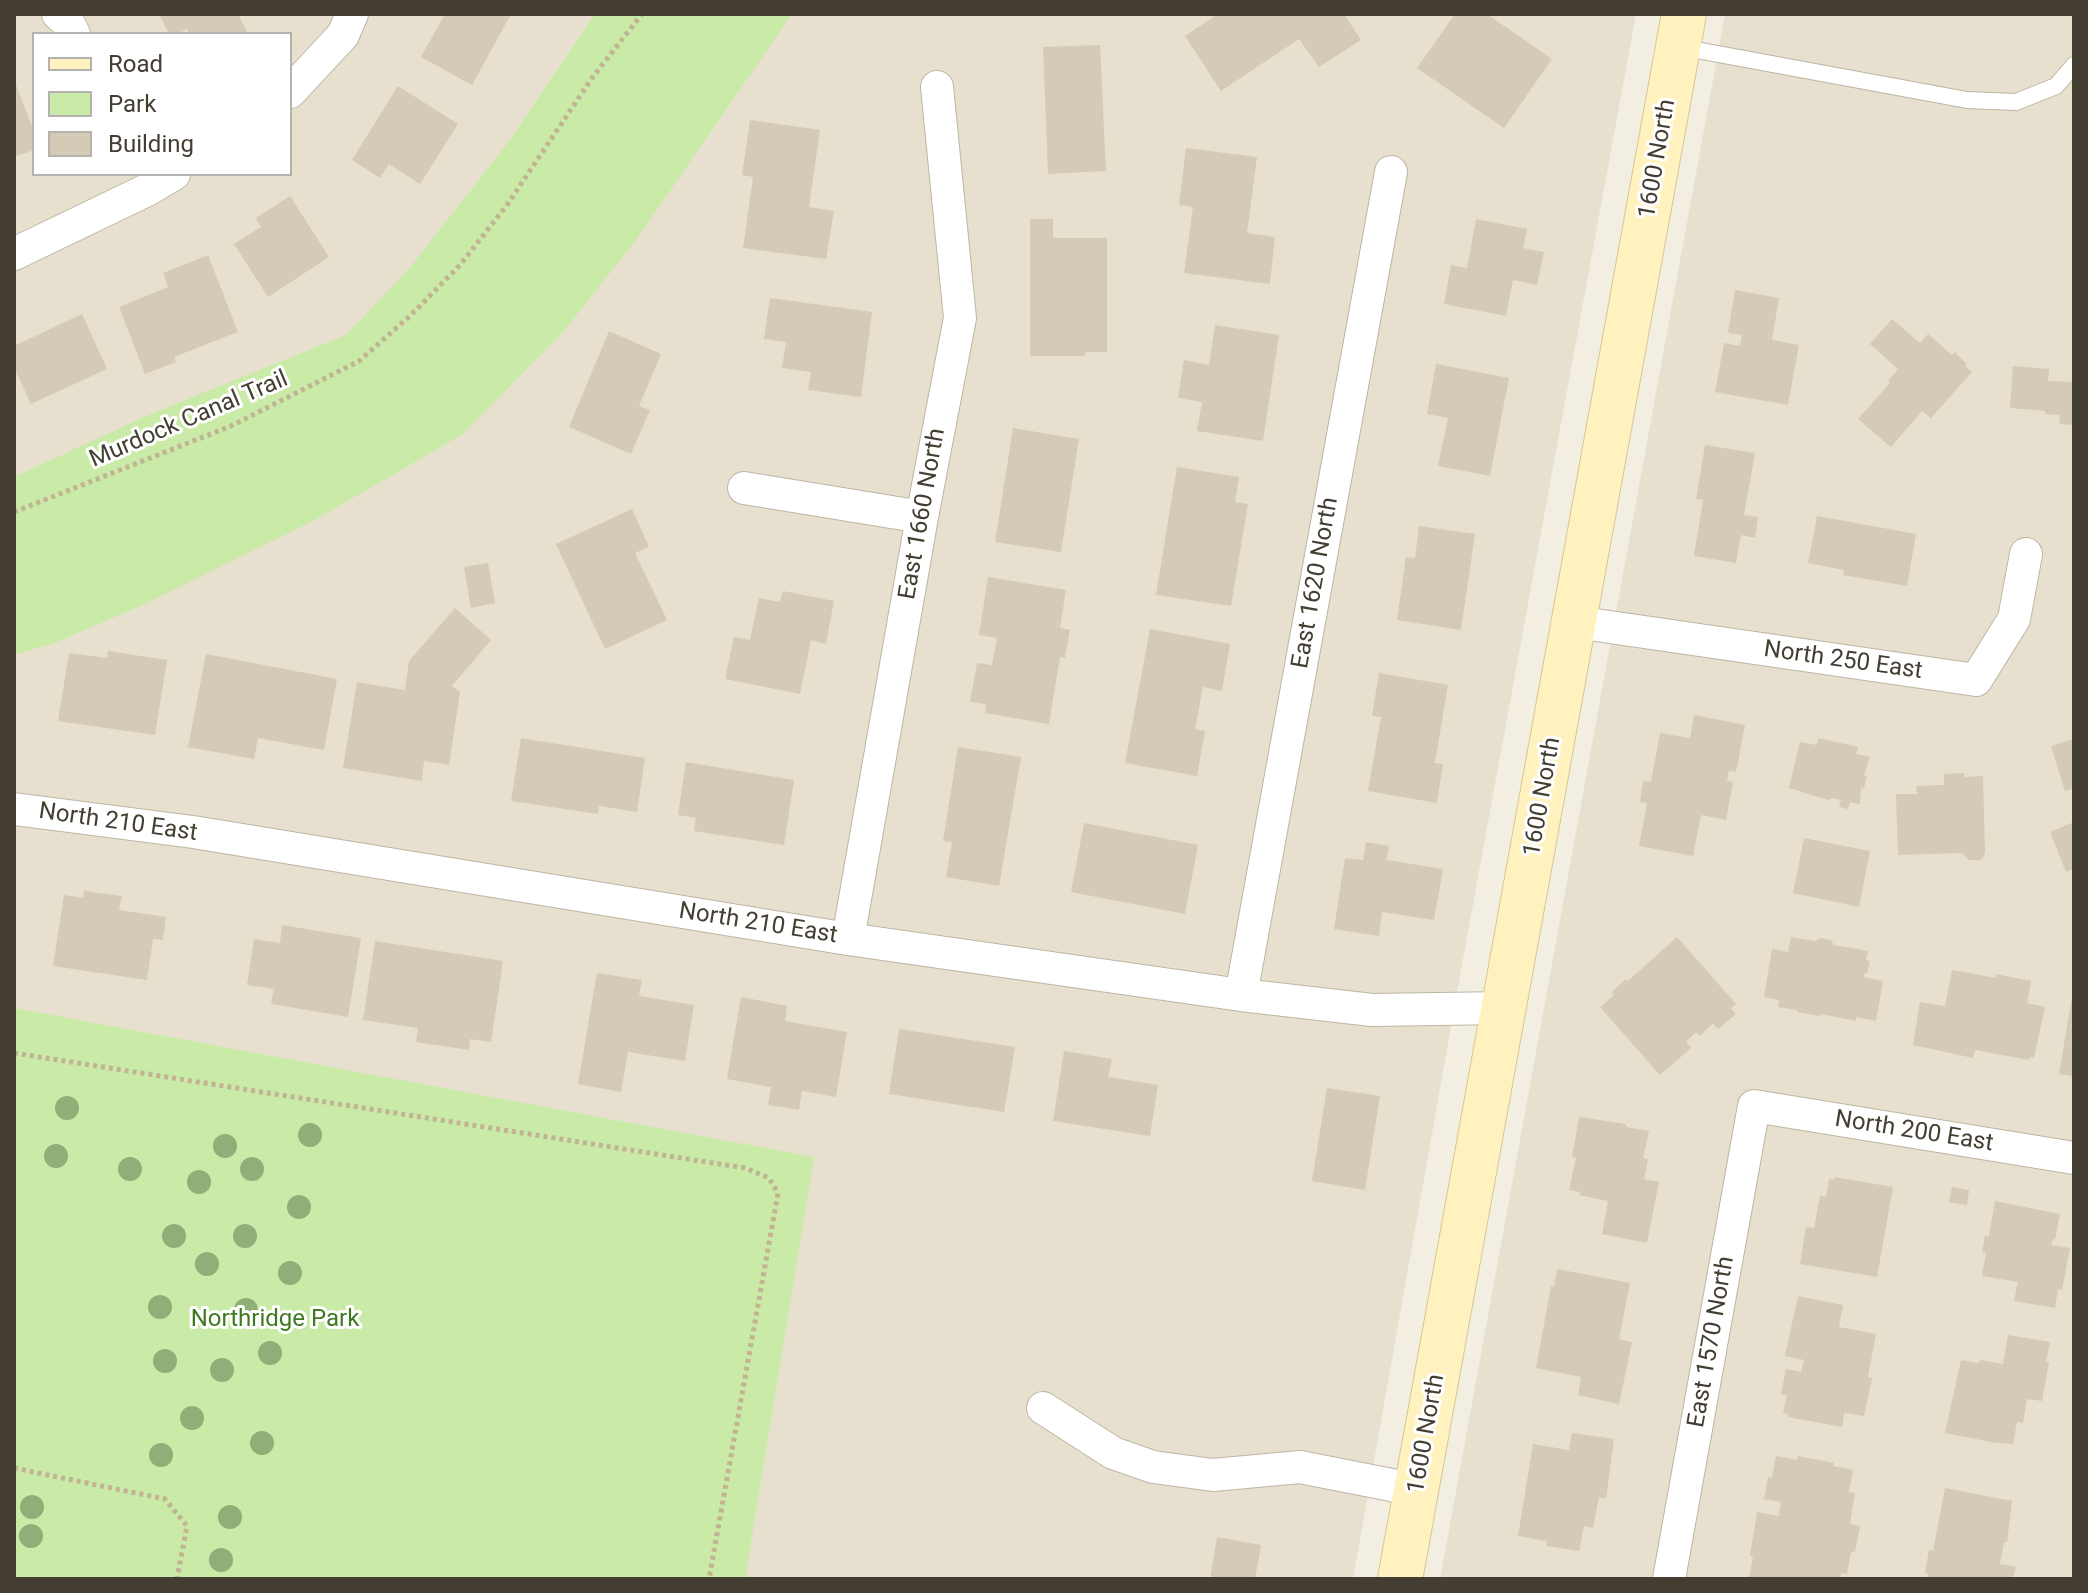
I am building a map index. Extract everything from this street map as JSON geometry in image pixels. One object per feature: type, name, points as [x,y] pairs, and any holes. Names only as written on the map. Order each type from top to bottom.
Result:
[{"type":"main road","name":"1600 North","points":[[1400,1579],[1682,30]]},
{"type":"street","points":[[58,14],[73,32]]},
{"type":"street","points":[[292,90],[343,35],[352,14]]},
{"type":"street","name":"East 1660 North","points":[[848,939],[960,318],[937,87]]},
{"type":"street","name":"East 1620 North","points":[[1241,995],[1391,172]]},
{"type":"street","points":[[14,254],[155,179]]},
{"type":"street","points":[[744,488],[922,517]]},
{"type":"street","name":"North 250 East","points":[[1575,622],[1976,680],[2014,619],[2026,554]]},
{"type":"street","name":"North 210 East","points":[[14,809],[209,835],[848,939],[1241,995],[1372,1010],[1505,1008]]},
{"type":"street","name":"North 200 East","points":[[1754,1106],[2074,1158]]},
{"type":"street","name":"East 1570 North","points":[[1669,1579],[1754,1106]]},
{"type":"street","points":[[1043,1408],[1113,1453],[1153,1467],[1213,1475],[1300,1467],[1417,1490]]},
{"type":"lane","points":[[1682,30],[1967,100],[2016,102],[2056,86],[2074,65]]},
{"type":"path","name":"Murdock Canal Trail","points":[[14,512],[231,426],[359,361],[410,316],[460,265],[507,205],[592,78],[642,14]]},
{"type":"path","points":[[14,1053],[745,1168],[769,1178],[778,1193],[709,1579]]},
{"type":"path","points":[[14,1468],[165,1499],[187,1526],[177,1579]]},
{"type":"shaded area","points":[[14,14],[1636,14],[1353,1579],[14,1579]]},
{"type":"shaded area","points":[[1725,14],[2074,14],[2074,1579],[1440,1579]]},
{"type":"green space","points":[[595,14],[792,14],[636,240],[564,331],[463,434],[315,520],[143,605],[52,644],[14,655],[14,477],[146,416],[346,335],[409,269],[510,140]]},
{"type":"green space","name":"Northridge Park","points":[[14,1008],[814,1157],[745,1579],[14,1579]]},
{"type":"building","points":[[159,14],[238,14],[247,32],[189,32],[187,29],[168,32]]},
{"type":"building","points":[[445,14],[511,14],[472,85],[421,57]]},
{"type":"building","points":[[1218,14],[1344,14],[1361,40],[1319,67],[1299,39],[1221,91],[1185,36]]},
{"type":"building","points":[[1455,14],[1487,14],[1552,59],[1504,128],[1417,68]]},
{"type":"building","points":[[1100,45],[1106,171],[1048,174],[1043,47]]},
{"type":"building","points":[[14,80],[32,126],[32,151],[14,157]]},
{"type":"building","points":[[398,86],[458,124],[420,184],[389,164],[380,178],[352,160]]},
{"type":"building","points":[[750,120],[820,130],[809,207],[834,211],[826,259],[743,248],[753,177],[742,175]]},
{"type":"building","points":[[1186,148],[1257,157],[1247,233],[1275,237],[1270,284],[1184,273],[1193,207],[1179,205]]},
{"type":"building","points":[[290,196],[329,257],[268,297],[234,244],[261,227],[256,218]]},
{"type":"building","points":[[1030,219],[1053,219],[1053,238],[1107,238],[1107,352],[1085,352],[1085,356],[1030,356]]},
{"type":"building","points":[[1476,219],[1527,229],[1523,248],[1544,252],[1537,285],[1513,280],[1506,316],[1444,304],[1451,265],[1467,268]]},
{"type":"building","points":[[208,255],[238,332],[174,357],[176,362],[145,374],[119,307],[168,287],[163,273]]},
{"type":"building","points":[[1735,290],[1779,298],[1772,340],[1799,345],[1788,405],[1715,392],[1724,343],[1740,346],[1742,335],[1728,333]]},
{"type":"building","points":[[770,298],[872,312],[861,397],[808,390],[811,372],[782,368],[786,342],[764,339]]},
{"type":"building","points":[[82,314],[107,369],[31,404],[14,367],[14,346]]},
{"type":"building","points":[[1892,319],[1920,343],[1928,334],[1952,355],[1955,352],[1972,372],[1931,418],[1922,411],[1891,447],[1858,419],[1890,383],[1888,381],[1898,369],[1870,344]]},
{"type":"building","points":[[1215,325],[1279,335],[1263,441],[1197,431],[1202,402],[1178,398],[1184,360],[1209,365]]},
{"type":"building","points":[[609,331],[661,354],[639,406],[650,410],[631,454],[569,427]]},
{"type":"building","points":[[1436,364],[1509,378],[1490,476],[1438,466],[1448,418],[1427,414]]},
{"type":"building","points":[[2013,366],[2049,369],[2048,381],[2074,382],[2074,425],[2059,424],[2060,415],[2045,414],[2045,411],[2010,408]]},
{"type":"building","points":[[1013,428],[1079,439],[1061,552],[995,542]]},
{"type":"building","points":[[1705,445],[1755,453],[1744,515],[1758,517],[1755,538],[1741,535],[1736,563],[1694,556],[1703,500],[1696,499]]},
{"type":"building","points":[[1177,467],[1239,477],[1235,502],[1248,504],[1231,606],[1156,595]]},
{"type":"building","points":[[632,509],[649,547],[635,553],[667,620],[605,649],[556,544]]},
{"type":"building","points":[[1817,516],[1916,534],[1907,586],[1843,575],[1844,570],[1808,563]]},
{"type":"building","points":[[1419,526],[1475,534],[1461,630],[1397,620],[1406,557],[1415,558]]},
{"type":"building","points":[[488,563],[495,603],[471,608],[464,567]]},
{"type":"building","points":[[988,577],[1066,590],[1060,628],[1070,630],[1065,658],[1060,657],[1049,724],[985,713],[986,704],[970,702],[977,663],[992,665],[997,638],[979,635]]},
{"type":"building","points":[[783,591],[834,601],[826,644],[811,640],[800,694],[725,679],[734,637],[750,640],[759,598],[780,602]]},
{"type":"building","points":[[455,608],[491,640],[452,686],[460,692],[449,765],[424,761],[422,781],[343,768],[357,682],[405,690],[409,661]]},
{"type":"building","points":[[1150,629],[1230,644],[1222,691],[1203,687],[1195,729],[1205,731],[1197,776],[1125,763]]},
{"type":"building","points":[[108,651],[167,660],[155,735],[58,721],[69,653],[107,658]]},
{"type":"building","points":[[206,654],[337,679],[324,750],[258,738],[254,759],[188,747]]},
{"type":"building","points":[[1379,673],[1448,685],[1435,763],[1443,764],[1437,803],[1368,791],[1381,717],[1372,716]]},
{"type":"building","points":[[1694,715],[1745,725],[1736,772],[1729,771],[1727,781],[1733,782],[1726,820],[1701,815],[1693,856],[1639,846],[1647,803],[1640,802],[1643,781],[1651,782],[1660,733],[1690,738]]},
{"type":"building","points":[[521,738],[645,758],[637,812],[599,806],[598,814],[511,801]]},
{"type":"building","points":[[1818,738],[1858,747],[1856,754],[1870,757],[1864,775],[1867,776],[1864,788],[1861,787],[1860,804],[1850,802],[1848,809],[1839,807],[1841,800],[1828,800],[1789,788],[1800,742],[1817,745]]},
{"type":"building","points":[[2074,739],[2074,788],[2065,791],[2051,746]]},
{"type":"building","points":[[958,747],[1021,757],[999,886],[946,877],[952,842],[943,841]]},
{"type":"building","points":[[686,762],[794,780],[784,845],[694,831],[696,818],[678,815]]},
{"type":"building","points":[[1964,773],[1964,777],[1983,776],[1985,853],[1981,860],[1969,860],[1962,853],[1898,855],[1896,794],[1917,794],[1916,786],[1944,785],[1944,774]]},
{"type":"building","points":[[2074,822],[2074,869],[2066,872],[2050,832]]},
{"type":"building","points":[[1084,823],[1198,845],[1185,914],[1071,892]]},
{"type":"building","points":[[1804,838],[1870,851],[1859,907],[1793,893]]},
{"type":"building","points":[[1366,842],[1389,846],[1387,860],[1443,869],[1434,920],[1382,912],[1379,936],[1334,929],[1345,858],[1363,860]]},
{"type":"building","points":[[84,891],[122,896],[119,910],[166,917],[163,940],[153,939],[147,980],[53,966],[64,895],[83,898]]},
{"type":"building","points":[[282,925],[361,938],[348,1017],[271,1004],[274,989],[247,985],[254,939],[280,943]]},
{"type":"building","points":[[1677,937],[1736,1004],[1731,1008],[1736,1014],[1718,1029],[1713,1023],[1700,1036],[1696,1032],[1686,1042],[1691,1048],[1660,1075],[1600,1007],[1626,979],[1628,981]]},
{"type":"building","points":[[1791,937],[1831,940],[1834,945],[1868,951],[1866,960],[1870,961],[1863,977],[1883,981],[1876,1021],[1797,1012],[1778,1007],[1779,1000],[1764,997],[1772,949],[1788,952]]},
{"type":"building","points":[[375,941],[503,961],[491,1042],[470,1039],[469,1050],[416,1042],[418,1028],[363,1020]]},
{"type":"building","points":[[1952,970],[2031,981],[2027,1003],[2045,1007],[2034,1058],[2030,1057],[2029,1060],[1975,1050],[1973,1058],[1913,1045],[1920,1002],[1945,1006]]},
{"type":"building","points":[[597,973],[642,980],[639,996],[694,1005],[685,1061],[628,1052],[621,1092],[578,1084]]},
{"type":"building","points":[[741,997],[787,1006],[785,1021],[847,1032],[836,1097],[802,1091],[799,1110],[768,1105],[771,1087],[727,1079]]},
{"type":"building","points":[[2074,997],[2074,1076],[2059,1074]]},
{"type":"building","points":[[899,1029],[1015,1047],[1004,1112],[889,1094]]},
{"type":"building","points":[[1064,1051],[1112,1059],[1108,1077],[1158,1085],[1150,1136],[1053,1121]]},
{"type":"building","points":[[1327,1088],[1380,1096],[1365,1190],[1312,1181]]},
{"type":"building","points":[[1579,1117],[1649,1131],[1643,1158],[1648,1159],[1644,1179],[1659,1182],[1647,1243],[1602,1234],[1608,1201],[1569,1190],[1576,1158],[1572,1157]]},
{"type":"building","points":[[1834,1177],[1893,1187],[1877,1277],[1800,1264],[1806,1227],[1814,1228],[1820,1196],[1826,1197],[1829,1179],[1834,1180]]},
{"type":"building","points":[[1952,1187],[1969,1190],[1967,1205],[1949,1202]]},
{"type":"building","points":[[1995,1201],[2060,1214],[2051,1245],[2070,1248],[2062,1290],[2058,1289],[2055,1308],[2014,1301],[2018,1282],[1982,1276],[1986,1253],[1982,1252],[1985,1236],[1989,1236]]},
{"type":"building","points":[[1557,1269],[1630,1283],[1619,1339],[1632,1342],[1619,1404],[1578,1395],[1581,1377],[1536,1368]]},
{"type":"building","points":[[1798,1296],[1843,1305],[1839,1327],[1876,1334],[1868,1377],[1872,1378],[1864,1416],[1844,1413],[1842,1427],[1788,1417],[1783,1413],[1787,1395],[1781,1394],[1786,1369],[1801,1372],[1804,1360],[1785,1356]]},
{"type":"building","points":[[2008,1335],[2050,1342],[2042,1401],[2027,1399],[2023,1423],[2017,1422],[2013,1444],[1945,1433],[1961,1360],[2003,1364]]},
{"type":"building","points":[[1572,1433],[1614,1439],[1606,1499],[1599,1497],[1593,1528],[1584,1526],[1579,1551],[1546,1546],[1547,1541],[1518,1536],[1533,1444],[1569,1450]]},
{"type":"building","points":[[1776,1456],[1797,1460],[1798,1456],[1853,1470],[1849,1492],[1855,1493],[1850,1524],[1860,1526],[1847,1574],[1841,1573],[1840,1579],[1749,1577],[1757,1512],[1779,1516],[1781,1502],[1764,1499]]},
{"type":"building","points":[[1945,1488],[2012,1501],[2007,1542],[2004,1542],[2000,1564],[2016,1567],[2013,1579],[1927,1579],[1928,1573],[1925,1573],[1929,1550],[1933,1551]]},
{"type":"building","points":[[1217,1537],[1261,1545],[1255,1579],[1210,1579]]}]
